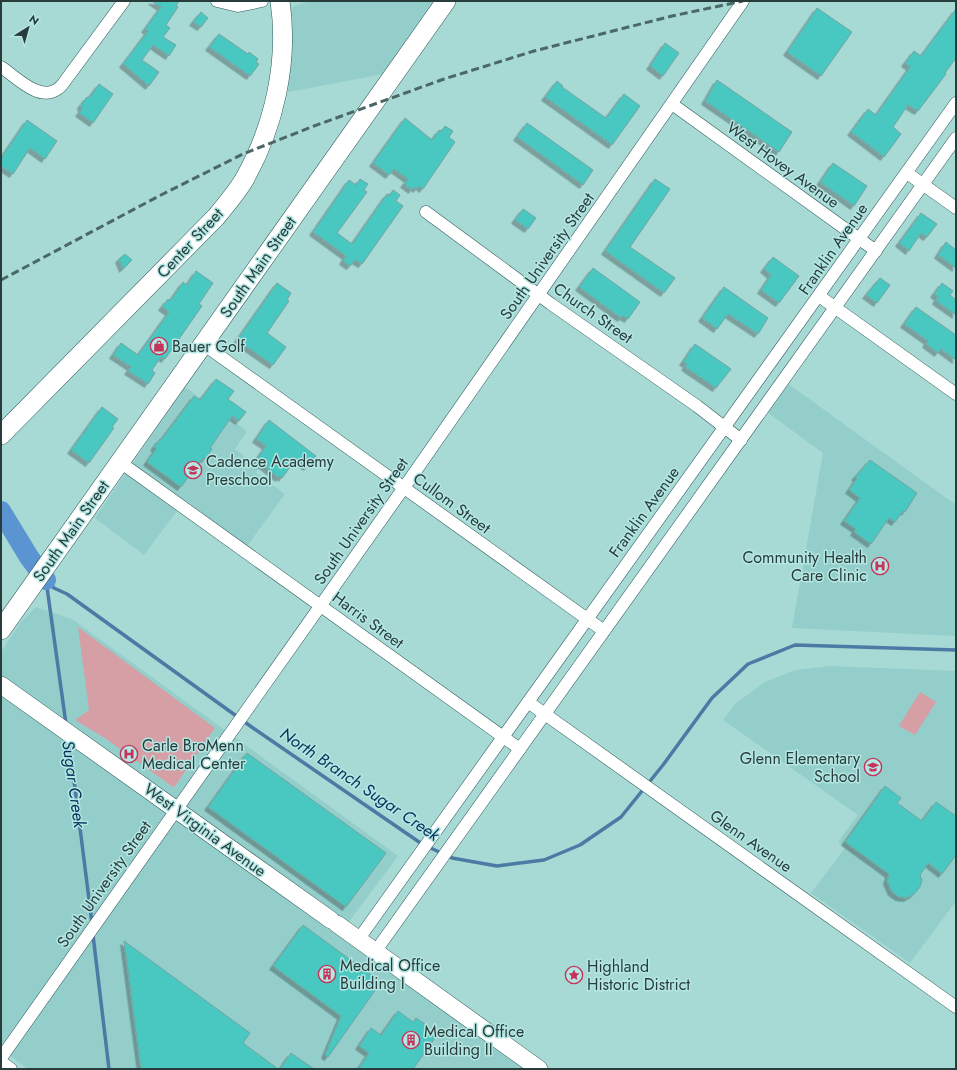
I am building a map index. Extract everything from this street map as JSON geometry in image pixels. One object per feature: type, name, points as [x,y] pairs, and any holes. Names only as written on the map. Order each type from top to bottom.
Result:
[{"type":"main road","name":"Center Street","points":[[1,435],[216,217],[243,182],[264,137],[278,87],[282,40],[280,1]]},
{"type":"main road","name":"South Main Street","points":[[1,630],[447,2]]},
{"type":"street","points":[[1,67],[35,91],[48,93],[56,90],[65,81],[124,1]]},
{"type":"street","points":[[217,1],[238,6],[262,1]]},
{"type":"street","name":"South University Street","points":[[1,1058],[404,488],[743,1]]},
{"type":"street","name":"Franklin Avenue","points":[[358,940],[956,103]]},
{"type":"street","name":"West Hovey Avenue","points":[[672,104],[859,240],[876,250]]},
{"type":"street","points":[[376,952],[449,847],[836,308],[956,138]]},
{"type":"street","points":[[906,173],[956,208]]},
{"type":"street","name":"Church Street","points":[[426,212],[741,440]]},
{"type":"street","points":[[819,296],[956,394]]},
{"type":"street","name":"Cullom Street","points":[[203,344],[604,631]]},
{"type":"street","name":"Harris Street","points":[[120,462],[520,749]]},
{"type":"street","name":"West Virginia Avenue","points":[[1,685],[539,1069]]},
{"type":"street","name":"Glenn Avenue","points":[[528,702],[956,1007]]},
{"type":"street","points":[[1,1062],[12,1069]]},
{"type":"shaded area","points":[[310,1],[436,1],[384,74],[288,92],[290,8]]},
{"type":"shaded area","name":"Community Health Care Clinic","points":[[787,383],[956,505],[956,636],[792,628],[823,453],[767,412]]},
{"type":"shaded area","name":"Cadence Academy Preschool","points":[[185,387],[247,431],[235,449],[259,468],[256,473],[285,494],[247,546],[185,500],[144,555],[95,518]]},
{"type":"shaded area","name":"Carle BroMenn Medical Center","points":[[36,607],[72,619],[398,856],[339,935],[528,1069],[28,1069],[1,1049],[1,652],[21,622]]},
{"type":"shaded area","points":[[78,627],[215,728],[175,786],[173,787],[106,739],[75,720],[89,710]]},
{"type":"shaded area","name":"Glenn Elementary School","points":[[830,666],[956,671],[956,901],[910,963],[811,893],[845,848],[838,842],[858,815],[723,720],[735,704],[765,682],[796,670]]},
{"type":"shaded area","points":[[920,692],[936,702],[915,735],[899,726]]},
{"type":"building","points":[[152,1],[179,1],[176,6],[178,7],[166,25],[170,28],[163,37],[176,45],[169,56],[153,45],[142,60],[159,72],[149,86],[123,64],[148,31],[145,29],[161,7]]},
{"type":"building","points":[[817,8],[852,32],[821,76],[787,52]]},
{"type":"building","points":[[956,9],[956,58],[918,111],[908,105],[893,127],[901,134],[884,157],[851,132],[868,109],[876,115],[910,67],[905,63],[914,51],[921,56]]},
{"type":"building","points":[[201,12],[208,18],[201,27],[193,22]]},
{"type":"building","points":[[219,34],[258,59],[256,62],[259,64],[250,76],[209,47]]},
{"type":"building","points":[[665,43],[679,53],[663,76],[650,66]]},
{"type":"building","points":[[717,80],[792,132],[779,152],[705,101]]},
{"type":"building","points":[[557,81],[563,86],[562,87],[606,118],[624,94],[640,106],[612,145],[545,97]]},
{"type":"building","points":[[99,84],[113,94],[93,123],[79,113],[82,109],[81,105],[87,97],[89,98]]},
{"type":"building","points":[[405,118],[432,140],[439,130],[441,132],[445,126],[453,131],[449,137],[455,142],[423,189],[419,186],[417,189],[414,187],[412,190],[404,184],[408,179],[394,169],[389,175],[373,163]]},
{"type":"building","points":[[27,120],[57,141],[45,159],[30,148],[13,174],[1,166],[1,158]]},
{"type":"building","points":[[527,123],[593,170],[583,185],[517,137]]},
{"type":"building","points":[[833,163],[867,186],[854,206],[820,182]]},
{"type":"building","points":[[360,179],[368,184],[364,190],[367,192],[337,233],[352,244],[387,194],[389,196],[393,190],[400,195],[396,201],[403,206],[362,264],[355,260],[350,266],[343,261],[346,256],[313,232],[349,180],[356,185]]},
{"type":"building","points":[[655,179],[670,189],[630,247],[675,278],[664,293],[605,251]]},
{"type":"building","points":[[523,209],[536,218],[528,229],[515,220]]},
{"type":"building","points":[[921,213],[937,224],[927,237],[921,233],[909,251],[899,243]]},
{"type":"building","points":[[946,242],[956,250],[956,268],[938,255]]},
{"type":"building","points":[[125,254],[132,260],[123,269],[119,259]]},
{"type":"building","points":[[773,257],[799,276],[779,303],[761,290],[771,275],[764,269]]},
{"type":"building","points":[[593,268],[640,302],[628,319],[623,316],[621,318],[579,287]]},
{"type":"building","points":[[196,271],[213,283],[199,304],[202,306],[165,359],[161,357],[152,370],[155,373],[148,384],[128,371],[131,367],[113,355],[121,343],[138,355],[169,312],[162,307],[168,299],[170,301],[183,282],[187,285]]},
{"type":"building","points":[[880,278],[890,285],[877,303],[866,295]]},
{"type":"building","points":[[277,283],[291,293],[287,300],[289,301],[267,333],[286,347],[273,365],[237,340]]},
{"type":"building","points":[[942,283],[953,291],[950,295],[956,300],[956,315],[936,301],[938,297],[934,294]]},
{"type":"building","points":[[724,287],[768,318],[758,334],[728,314],[717,329],[702,318]]},
{"type":"building","points":[[916,307],[956,335],[956,360],[941,349],[938,353],[926,344],[928,341],[904,324]]},
{"type":"building","points":[[695,344],[731,369],[716,388],[685,367],[687,364],[683,362]]},
{"type":"building","points":[[216,379],[234,391],[228,399],[246,412],[239,421],[232,416],[210,448],[212,449],[205,459],[203,458],[181,487],[147,462],[156,449],[154,447],[194,396],[200,400]]},
{"type":"building","points":[[102,407],[118,419],[112,427],[114,428],[89,463],[71,450]]},
{"type":"building","points":[[269,420],[316,456],[307,467],[296,459],[282,478],[280,476],[279,478],[256,460],[266,446],[256,439]]},
{"type":"building","points":[[870,460],[917,493],[905,512],[903,511],[895,522],[889,518],[871,544],[854,532],[856,529],[844,521],[860,498],[849,490],[857,478],[855,477]]},
{"type":"building","points":[[247,753],[386,853],[346,907],[208,807]]},
{"type":"building","points":[[885,786],[901,798],[897,803],[922,821],[936,802],[956,816],[956,855],[942,874],[928,863],[920,875],[922,880],[920,887],[914,894],[907,898],[899,897],[892,892],[887,881],[889,874],[845,842]]},
{"type":"building","name":"Medical Office Building I","points":[[303,925],[381,982],[328,1057],[325,1055],[341,1016],[273,966]]},
{"type":"building","points":[[124,941],[250,1033],[243,1043],[278,1069],[141,1069]]},
{"type":"building","name":"Medical Office Building II","points":[[398,1011],[413,1022],[416,1018],[428,1026],[425,1031],[435,1038],[413,1069],[358,1069],[369,1053],[359,1046],[371,1028],[381,1035]]},
{"type":"building","points":[[291,1053],[314,1069],[280,1069]]},
{"type":"waterway","name":"Sugar Creek","points":[[1,511],[29,557],[46,580]]},
{"type":"waterway","name":"North Branch Sugar Creek","points":[[46,580],[54,588],[67,594],[253,728],[422,844],[452,858],[497,866],[544,860],[580,845],[621,817],[663,765],[712,698],[748,664],[795,645],[956,650]]},
{"type":"waterway","name":"Sugar Creek","points":[[46,580],[66,724]]},
{"type":"waterway","name":"Sugar Creek","points":[[69,741],[92,923]]},
{"type":"waterway","name":"Sugar Creek","points":[[93,935],[109,1069]]},
{"type":"railway","points":[[1,280],[159,196],[243,154],[314,126],[444,79],[534,51],[672,16],[743,1]]},
{"type":"place","name":"Bauer Golf","points":[[159,346]]},
{"type":"place","name":"Cadence Academy Preschool","points":[[193,470]]},
{"type":"place","name":"Community Health Care Clinic","points":[[880,566]]},
{"type":"place","name":"Carle BroMenn Medical Center","points":[[129,754]]},
{"type":"place","name":"Glenn Elementary School","points":[[873,767]]},
{"type":"place","name":"Medical Office Building I","points":[[327,974]]},
{"type":"place","name":"Highland Historic District","points":[[574,975]]},
{"type":"place","name":"Medical Office Building II","points":[[411,1040]]}]
